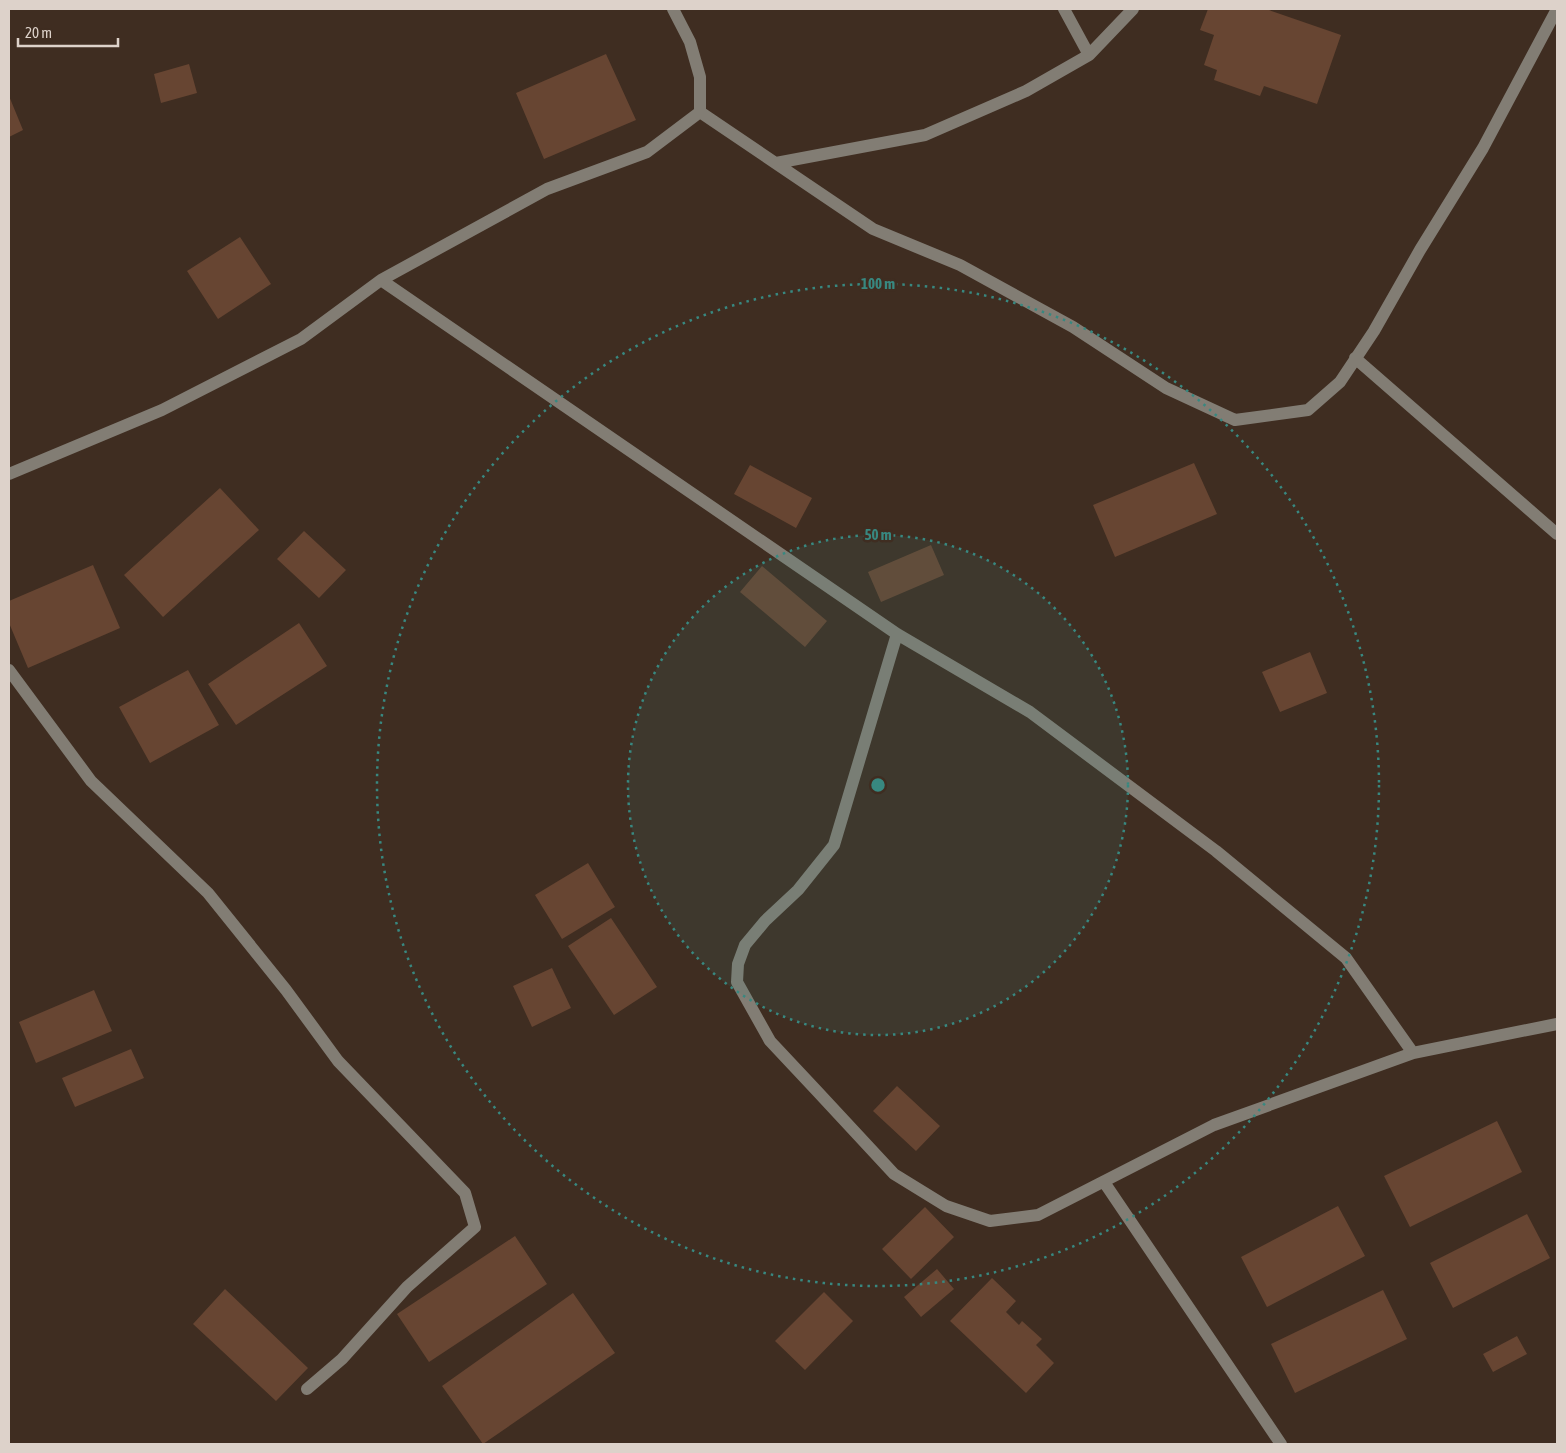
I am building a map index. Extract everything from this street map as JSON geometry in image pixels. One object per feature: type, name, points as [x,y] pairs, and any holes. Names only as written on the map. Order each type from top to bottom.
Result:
[{"type":"street","points":[[673,9],[690,42],[700,77],[700,112]]},
{"type":"street","points":[[1064,9],[1089,55]]},
{"type":"street","points":[[776,163],[925,135],[1026,92],[1089,55],[1133,9]]},
{"type":"street","points":[[700,112],[873,229],[960,265],[1073,327],[1166,388],[1235,420],[1308,410],[1340,382],[1483,148],[1557,9]]},
{"type":"street","points":[[9,474],[162,410],[301,339],[381,280],[547,189],[647,152],[700,112]]},
{"type":"street","points":[[381,280],[897,634],[1030,712],[1216,850],[1346,958],[1413,1054]]},
{"type":"street","points":[[1355,358],[1557,534]]},
{"type":"street","points":[[897,634],[834,845],[798,890],[765,921],[745,946],[738,964],[737,982],[770,1041],[894,1174],[946,1206],[990,1221],[1038,1215],[1214,1125],[1413,1054],[1557,1024]]},
{"type":"street","points":[[9,670],[91,781],[208,893],[286,990],[338,1062],[465,1193],[476,1227],[407,1287],[342,1359],[307,1389]]},
{"type":"street","points":[[1104,1182],[1281,1444]]},
{"type":"building","points":[[1208,9],[1266,9],[1341,35],[1317,104],[1264,86],[1260,96],[1214,80],[1217,70],[1204,65],[1214,35],[1200,30]]},
{"type":"building","points":[[606,54],[636,120],[544,159],[516,93]]},
{"type":"building","points":[[189,64],[197,93],[161,103],[154,74]]},
{"type":"building","points":[[9,96],[23,130],[9,137]]},
{"type":"building","points":[[240,237],[271,284],[218,319],[187,271]]},
{"type":"building","points":[[1194,463],[1217,514],[1115,557],[1093,505]]},
{"type":"building","points":[[750,465],[812,498],[796,528],[734,494]]},
{"type":"building","points":[[220,488],[259,530],[163,617],[124,575]]},
{"type":"building","points":[[304,531],[346,570],[319,598],[277,559]]},
{"type":"building","points":[[931,545],[944,575],[881,602],[868,572]]},
{"type":"building","points":[[93,565],[120,628],[28,668],[9,623],[9,601]]},
{"type":"building","points":[[762,566],[827,621],[805,647],[740,592]]},
{"type":"building","points":[[299,623],[327,666],[236,725],[208,684]]},
{"type":"building","points":[[1310,652],[1327,693],[1280,712],[1262,672]]},
{"type":"building","points":[[188,670],[219,725],[150,763],[119,707]]},
{"type":"building","points":[[588,863],[615,907],[562,939],[535,895]]},
{"type":"building","points":[[611,918],[657,987],[614,1015],[568,946]]},
{"type":"building","points":[[552,968],[571,1008],[532,1027],[513,986]]},
{"type":"building","points":[[94,990],[112,1031],[36,1063],[19,1022]]},
{"type":"building","points":[[131,1049],[144,1078],[75,1107],[62,1078]]},
{"type":"building","points":[[897,1086],[940,1126],[916,1151],[873,1111]]},
{"type":"building","points":[[1497,1121],[1522,1172],[1410,1227],[1384,1176]]},
{"type":"building","points":[[1338,1206],[1365,1256],[1267,1307],[1241,1257]]},
{"type":"building","points":[[925,1207],[954,1237],[911,1279],[882,1249]]},
{"type":"building","points":[[1527,1214],[1550,1258],[1453,1308],[1430,1263]]},
{"type":"building","points":[[515,1236],[547,1284],[429,1362],[397,1314]]},
{"type":"building","points":[[937,1269],[954,1289],[921,1317],[904,1297]]},
{"type":"building","points":[[992,1278],[1016,1301],[1006,1312],[1019,1325],[1022,1321],[1042,1339],[1036,1345],[1054,1363],[1026,1393],[950,1321]]},
{"type":"building","points":[[225,1289],[308,1368],[276,1401],[193,1324]]},
{"type":"building","points":[[1383,1290],[1407,1339],[1295,1393],[1271,1344]]},
{"type":"building","points":[[824,1292],[853,1321],[805,1370],[775,1341]]},
{"type":"building","points":[[573,1293],[615,1353],[483,1444],[442,1386]]},
{"type":"building","points":[[1517,1336],[1527,1354],[1493,1372],[1483,1354]]}]
